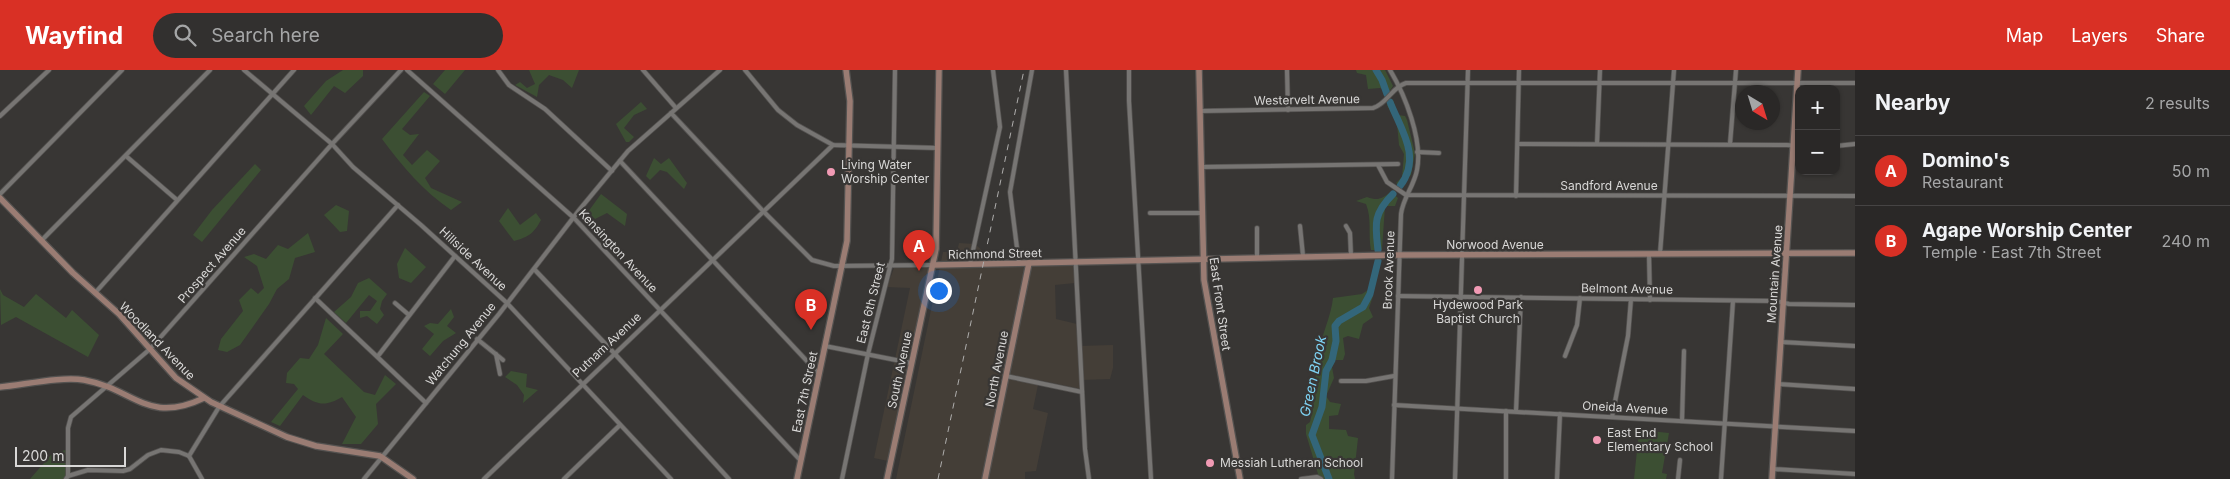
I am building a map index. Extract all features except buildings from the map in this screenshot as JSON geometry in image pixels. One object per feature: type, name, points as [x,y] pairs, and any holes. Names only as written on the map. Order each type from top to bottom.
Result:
[{"type":"street","points":[[0,116],[49,70]]},
{"type":"street","points":[[0,194],[122,70]]},
{"type":"street","points":[[42,241],[210,70]]},
{"type":"street","name":"Hillside Avenue","points":[[244,70],[332,144],[353,167],[398,204],[507,303],[671,479]]},
{"type":"street","points":[[95,293],[294,70]]},
{"type":"street","name":"Prospect Avenue","points":[[67,478],[68,428],[71,417],[150,349],[332,144],[401,70]]},
{"type":"street","name":"Kensington Avenue","points":[[407,70],[574,218],[801,461]]},
{"type":"street","points":[[498,70],[509,85],[545,108],[612,171]]},
{"type":"street","points":[[643,70],[676,108]]},
{"type":"street","name":"Watchung Avenue","points":[[364,479],[535,270],[620,161],[676,108],[720,70]]},
{"type":"street","points":[[745,70],[778,110],[797,125],[833,145],[938,148]]},
{"type":"street","name":"East 7th Street","points":[[797,479],[847,241],[850,101],[846,70]]},
{"type":"street","name":"East 6th Street","points":[[842,479],[868,354],[892,259],[895,70]]},
{"type":"street","name":"South Avenue","points":[[887,479],[936,249],[939,70]]},
{"type":"street","points":[[970,264],[1000,127],[993,70]]},
{"type":"street","points":[[1019,264],[1010,192],[1032,70]]},
{"type":"street","points":[[1066,70],[1085,449],[1089,479]]},
{"type":"street","points":[[1129,70],[1129,101],[1151,479]]},
{"type":"street","name":"East Front Street","points":[[1199,70],[1202,260],[1207,299],[1240,479]]},
{"type":"street","points":[[1287,70],[1288,110]]},
{"type":"street","name":"Brook Avenue","points":[[1390,70],[1407,104],[1417,152],[1417,170],[1404,194],[1401,214],[1392,479]]},
{"type":"street","points":[[1455,479],[1468,70]]},
{"type":"street","points":[[1516,196],[1519,70]]},
{"type":"street","points":[[1597,144],[1600,70]]},
{"type":"street","points":[[1660,254],[1670,145],[1674,70]]},
{"type":"street","points":[[1730,144],[1736,70]]},
{"type":"street","name":"Mountain Avenue","points":[[1797,130],[1798,70]]},
{"type":"street","points":[[1399,85],[1406,83],[1467,82],[1855,83]]},
{"type":"street","name":"Westervelt Avenue","points":[[1200,111],[1373,108],[1385,100],[1399,85]]},
{"type":"street","name":"Richmond Street","points":[[671,113],[763,211],[812,260],[821,264],[843,266],[1202,260]]},
{"type":"street","points":[[1518,144],[1730,144],[1795,146]]},
{"type":"street","points":[[1840,146],[1855,144]]},
{"type":"street","name":"Putnam Avenue","points":[[487,478],[581,384],[833,145]]},
{"type":"street","points":[[1417,152],[1439,153]]},
{"type":"street","name":"Mountain Avenue","points":[[1772,479],[1790,196],[1795,154]]},
{"type":"street","points":[[126,156],[177,200]]},
{"type":"street","points":[[620,161],[819,374]]},
{"type":"street","points":[[1201,167],[1398,164]]},
{"type":"street","name":"Sandford Avenue","points":[[1378,165],[1382,176],[1391,187],[1404,194],[1464,196],[1855,196]]},
{"type":"street","name":"Woodland Avenue","points":[[0,198],[118,314],[176,378],[204,398],[299,442],[381,457],[413,479]]},
{"type":"street","points":[[189,456],[220,407],[398,204]]},
{"type":"street","points":[[1150,213],[1201,213]]},
{"type":"street","points":[[1300,226],[1303,256]]},
{"type":"street","points":[[1346,226],[1350,233],[1351,256]]},
{"type":"street","points":[[1256,228],[1257,257]]},
{"type":"street","name":"Norwood Avenue","points":[[1202,260],[1371,255],[1855,253]]},
{"type":"street","points":[[1649,254],[1650,300]]},
{"type":"street","points":[[378,356],[456,256]]},
{"type":"street","name":"North Avenue","points":[[985,479],[1029,263]]},
{"type":"street","points":[[535,270],[729,479]]},
{"type":"street","name":"Belmont Avenue","points":[[1398,296],[1733,301],[1855,305]]},
{"type":"street","points":[[1516,411],[1522,297]]},
{"type":"street","points":[[315,298],[426,403]]},
{"type":"street","points":[[1565,356],[1577,325],[1580,298]]},
{"type":"street","points":[[1612,417],[1628,336],[1631,299]]},
{"type":"street","points":[[1721,479],[1733,301]]},
{"type":"street","points":[[394,303],[409,315]]},
{"type":"street","points":[[477,339],[503,360]]},
{"type":"street","points":[[1781,342],[1855,346]]},
{"type":"street","points":[[824,346],[911,363]]},
{"type":"street","points":[[1682,421],[1684,351]]},
{"type":"street","points":[[496,354],[500,374]]},
{"type":"street","points":[[1006,376],[1082,392]]},
{"type":"street","points":[[1341,381],[1366,381],[1394,376]]},
{"type":"street","points":[[0,387],[78,379],[106,386],[154,407],[166,409],[186,406],[204,398]]},
{"type":"street","points":[[1778,384],[1855,389]]},
{"type":"street","name":"Oneida Avenue","points":[[1394,405],[1855,431]]},
{"type":"street","points":[[1506,411],[1506,479]]},
{"type":"street","points":[[1557,479],[1560,414]]},
{"type":"street","points":[[564,479],[620,425]]},
{"type":"street","points":[[67,478],[88,470],[123,471],[130,469],[148,456],[161,450],[179,452],[189,456],[202,479]]},
{"type":"street","points":[[1678,479],[1680,460]]},
{"type":"street","points":[[1773,469],[1855,474]]},
{"type":"street","points":[[1301,479],[1317,477],[1321,479]]},
{"type":"shaded area","points":[[959,243],[975,244],[996,263],[1073,261],[1075,283],[1055,285],[1056,319],[1077,324],[1079,346],[1113,345],[1113,368],[1110,379],[1081,380],[1081,389],[1039,380],[1033,409],[1048,413],[1036,471],[1025,472],[1025,479],[896,479],[943,252],[957,252]]},
{"type":"shaded area","points":[[894,268],[928,268],[888,461],[874,458],[910,288],[887,287]]},
{"type":"green space","points":[[343,70],[363,70],[363,76],[345,93],[334,86],[311,115],[304,106],[326,81]]},
{"type":"green space","points":[[445,70],[465,70],[445,94],[433,84]]},
{"type":"green space","points":[[529,70],[579,70],[572,88],[563,80],[549,75],[539,85],[537,97],[515,85],[520,82],[527,88],[535,84]]},
{"type":"green space","points":[[1356,70],[1385,70],[1393,86],[1389,92],[1380,88],[1368,89],[1366,75],[1357,73]]},
{"type":"green space","points":[[424,92],[430,96],[402,129],[410,135],[419,134],[403,155],[412,165],[427,150],[440,161],[425,178],[431,188],[462,202],[451,210],[431,195],[414,178],[382,139]]},
{"type":"green space","points":[[1393,100],[1398,115],[1405,116],[1407,120],[1415,153],[1411,175],[1399,185],[1396,183],[1402,177],[1404,154],[1399,145],[1397,124],[1387,105]]},
{"type":"green space","points":[[641,102],[647,109],[634,115],[624,128],[634,137],[629,142],[626,142],[616,124]]},
{"type":"green space","points":[[654,158],[661,164],[669,158],[687,183],[684,189],[667,172],[660,170],[650,180],[646,176]]},
{"type":"green space","points":[[255,164],[261,170],[202,242],[193,235],[212,210]]},
{"type":"green space","points":[[1391,192],[1398,198],[1395,206],[1385,206],[1382,250],[1371,250],[1368,209],[1366,204],[1356,201],[1367,197],[1379,199]]},
{"type":"green space","points":[[601,194],[627,214],[625,226],[607,213],[595,219],[588,212]]},
{"type":"green space","points":[[336,205],[349,211],[347,231],[340,232],[324,215]]},
{"type":"green space","points":[[508,208],[520,225],[536,213],[541,220],[530,234],[514,241],[499,221]]},
{"type":"green space","points":[[308,233],[315,252],[295,258],[289,279],[277,289],[269,304],[240,345],[227,352],[218,350],[221,339],[243,311],[239,300],[251,288],[258,294],[264,288],[257,266],[244,257],[254,254],[266,259],[278,245],[288,249]]},
{"type":"green space","points":[[405,248],[426,267],[411,283],[399,278],[397,264]]},
{"type":"green space","points":[[369,278],[387,294],[382,301],[380,309],[384,315],[377,324],[367,316],[360,318],[360,311],[370,311],[377,301],[369,295],[346,323],[334,312],[351,297],[358,283]]},
{"type":"green space","points":[[0,289],[3,295],[24,307],[36,294],[66,318],[72,310],[99,335],[88,357],[16,317],[1,325]]},
{"type":"green space","points":[[1368,290],[1373,296],[1369,308],[1373,317],[1363,324],[1359,339],[1348,336],[1343,338],[1345,354],[1343,360],[1335,360],[1332,367],[1334,378],[1326,396],[1330,402],[1341,404],[1338,415],[1329,416],[1329,429],[1346,430],[1348,436],[1358,438],[1355,479],[1321,479],[1306,434],[1306,425],[1310,422],[1313,405],[1319,348],[1333,298],[1362,294]]},
{"type":"green space","points":[[451,309],[454,317],[447,326],[456,333],[443,341],[430,356],[422,349],[434,334],[424,326],[430,323],[438,324]]},
{"type":"green space","points":[[326,318],[343,334],[324,354],[364,392],[375,395],[385,375],[396,384],[376,404],[378,424],[361,444],[342,444],[356,417],[342,397],[322,404],[303,395],[280,426],[271,422],[298,389],[294,384],[286,383],[287,373],[300,358],[309,359],[318,345]]},
{"type":"green space","points":[[511,371],[527,374],[526,387],[538,390],[523,403],[524,395],[517,385],[505,377]]},
{"type":"green space","points":[[1650,431],[1669,433],[1662,473],[1667,474],[1666,479],[1634,479],[1639,432],[1650,433]]},
{"type":"green space","points":[[68,449],[71,475],[68,479],[30,479],[51,455]]},
{"type":"waterway","name":"Green Brook","points":[[1376,70],[1387,94]]},
{"type":"waterway","name":"Green Brook","points":[[1390,102],[1404,133],[1409,154],[1409,165],[1400,186]]},
{"type":"waterway","name":"Green Brook","points":[[1378,250],[1377,220],[1386,201],[1393,194]]},
{"type":"waterway","name":"Green Brook","points":[[1329,479],[1312,435],[1322,407],[1326,371],[1332,360],[1336,341],[1335,326],[1339,321],[1363,307],[1370,294],[1378,261]]},
{"type":"railway","points":[[938,479],[1024,70]]},
{"type":"place","name":"Living Water Worship Center","points":[[831,172]]},
{"type":"place","name":"Domino's","points":[[919,271]]},
{"type":"place","name":"Hydewood Park Baptist Church","points":[[1478,290]]},
{"type":"place","name":"Agape Worship Center","points":[[811,330]]},
{"type":"place","name":"East End Elementary School","points":[[1597,440]]},
{"type":"place","name":"Messiah Lutheran School","points":[[1210,463]]}]
